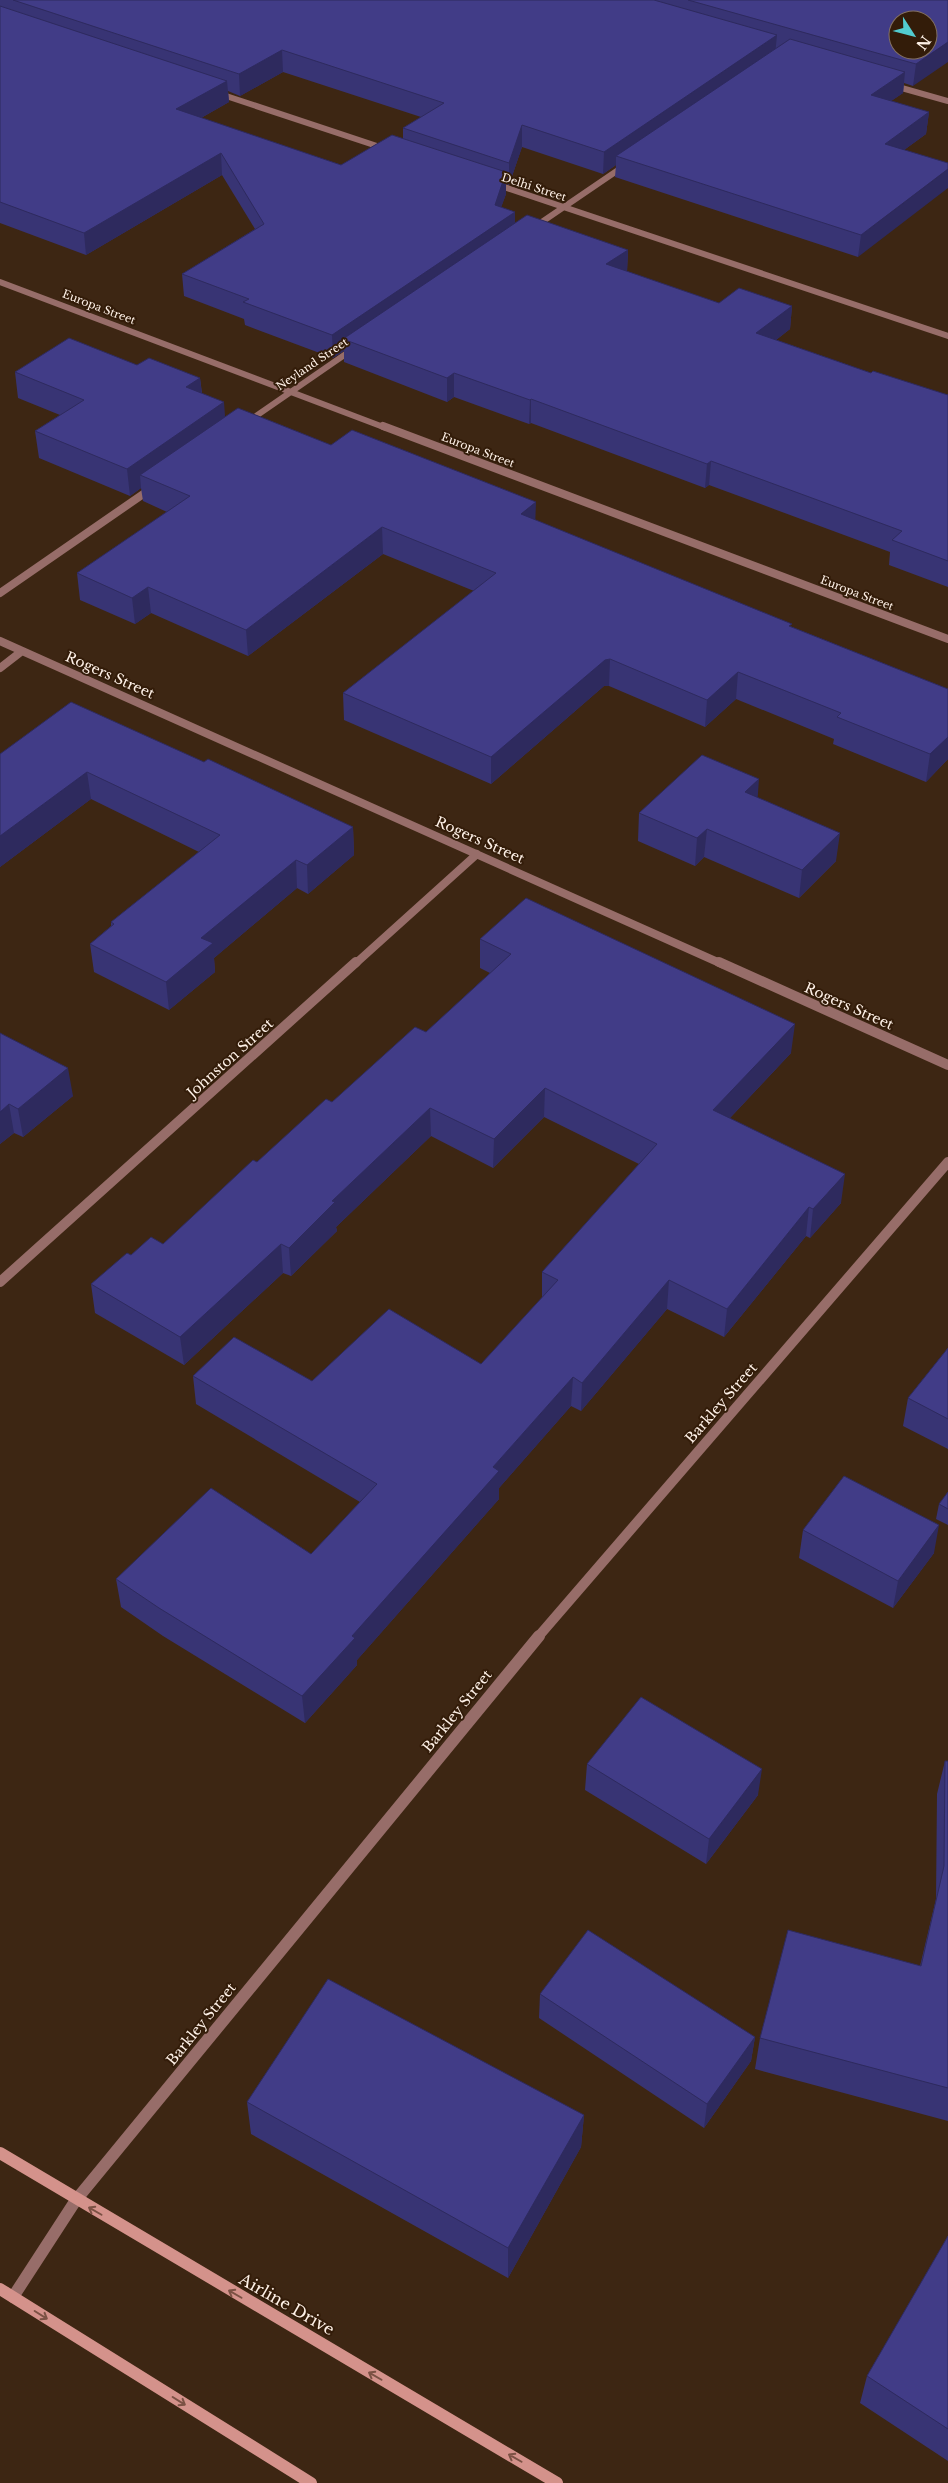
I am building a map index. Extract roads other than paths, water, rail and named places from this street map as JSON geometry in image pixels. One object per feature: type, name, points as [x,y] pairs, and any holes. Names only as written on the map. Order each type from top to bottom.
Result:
[{"type":"main road","name":"Airline Drive","points":[[0,2153],[76,2200],[557,2483]]},
{"type":"main road","points":[[0,2289],[311,2483]]},
{"type":"street","points":[[881,82],[948,101]]},
{"type":"street","points":[[207,89],[395,151]]},
{"type":"street","points":[[522,235],[638,156]]},
{"type":"street","name":"Delhi Street","points":[[489,182],[948,336]]},
{"type":"street","name":"Europa Street","points":[[0,282],[948,640]]},
{"type":"street","name":"Neyland Street","points":[[242,425],[357,347]]},
{"type":"street","points":[[0,593],[161,481]]},
{"type":"street","name":"Rogers Street","points":[[0,642],[948,1065]]},
{"type":"street","points":[[0,668],[22,652]]},
{"type":"street","name":"Johnston Street","points":[[0,1282],[477,854]]},
{"type":"street","name":"Barkley Street","points":[[13,2297],[76,2200],[494,1688],[948,1162]]}]
